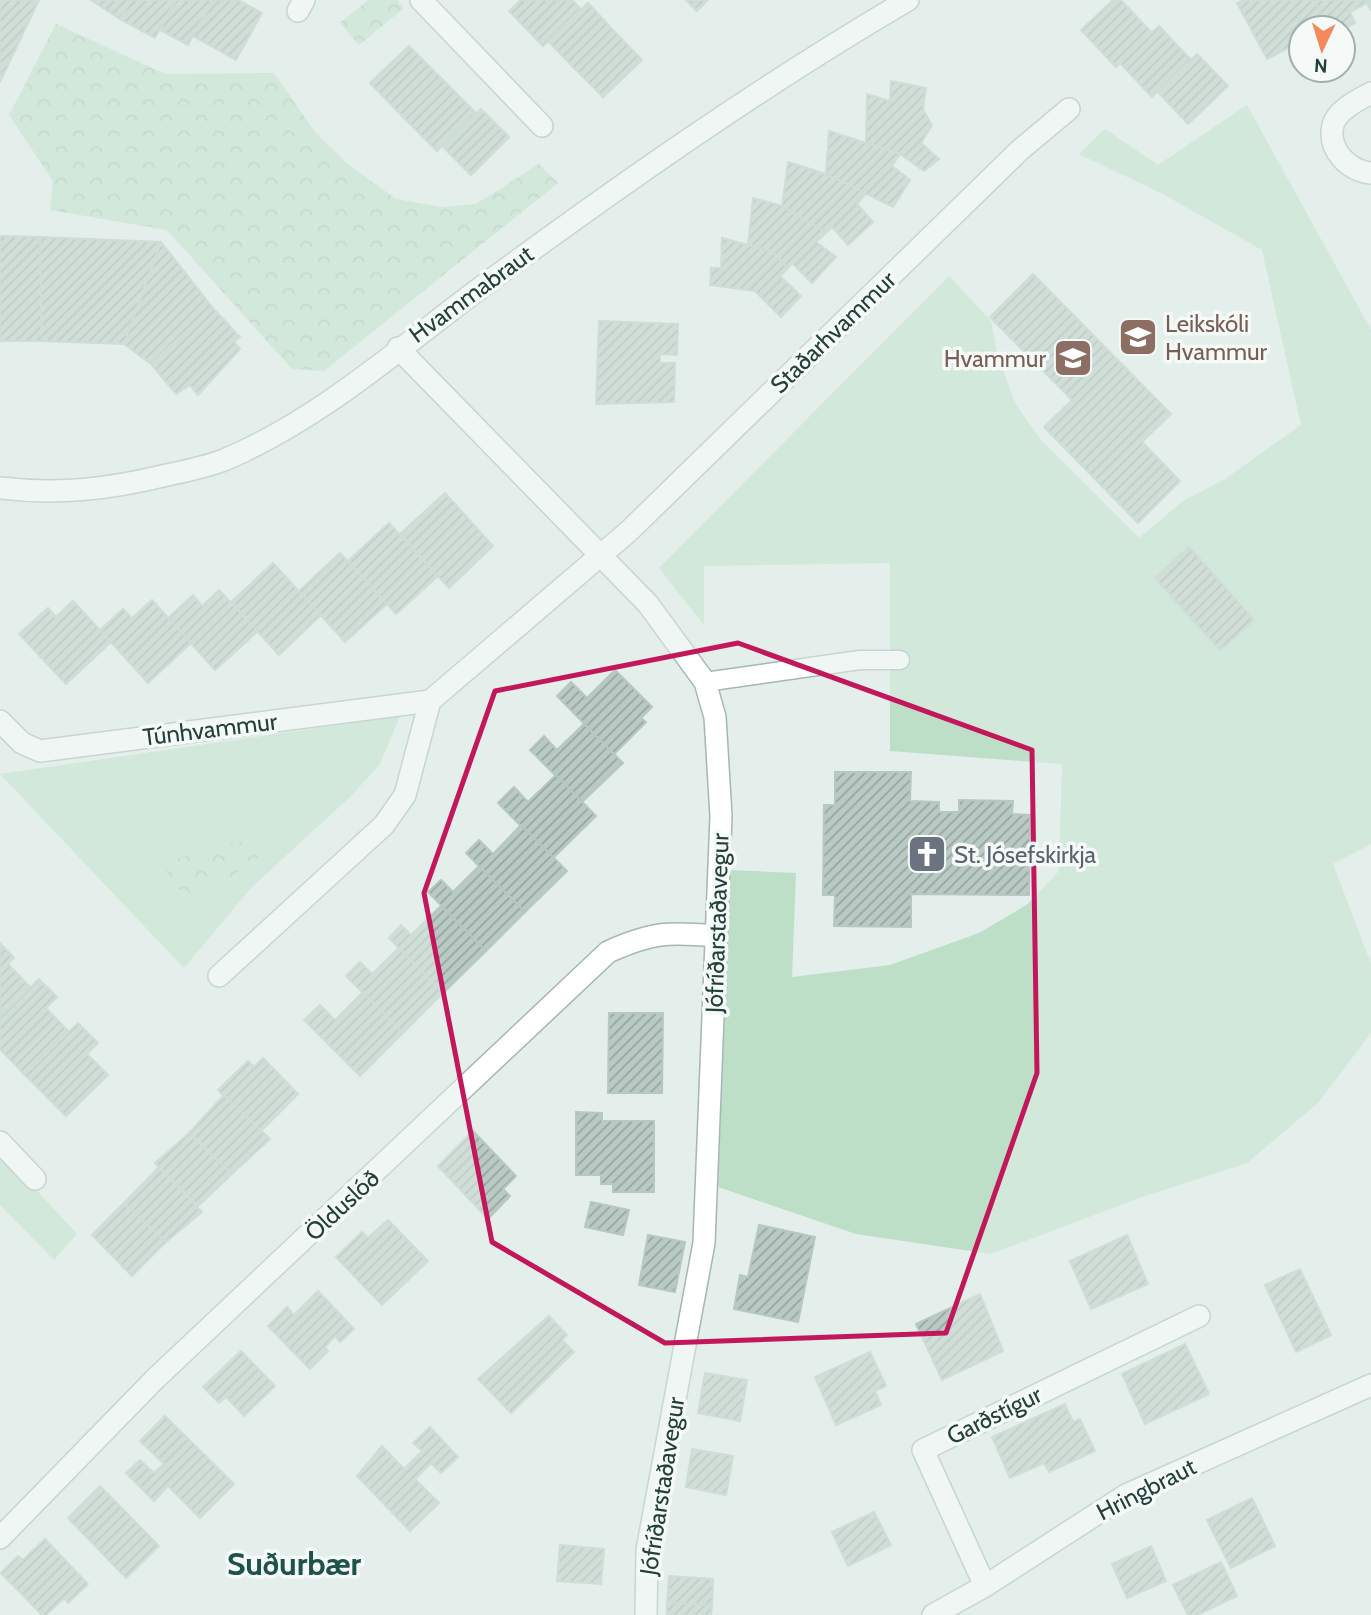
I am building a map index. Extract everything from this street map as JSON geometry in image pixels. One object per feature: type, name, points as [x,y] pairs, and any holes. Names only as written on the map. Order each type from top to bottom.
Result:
[{"type":"street","points":[[421,0],[541,126]]},
{"type":"street","name":"Hvammabraut","points":[[0,488],[52,493],[91,491],[222,461],[269,438],[342,394],[398,348],[669,151],[759,91],[908,0]]},
{"type":"street","points":[[1371,93],[1342,111],[1333,125],[1334,141],[1339,155],[1349,166],[1371,173]]},
{"type":"street","name":"Staðarhvammur","points":[[600,557],[1020,150],[1069,109]]},
{"type":"street","name":"Jófríðarstaðavegur","points":[[398,348],[648,604],[705,682],[715,718],[721,816],[704,1243],[647,1550],[646,1615]]},
{"type":"street","points":[[219,976],[384,825],[405,795],[430,701],[600,557]]},
{"type":"street","name":"Túnhvammur","points":[[0,722],[22,743],[40,751],[430,701]]},
{"type":"street","name":"Ölduslóð","points":[[0,1538],[155,1379],[608,952],[636,940],[666,932],[715,936]]},
{"type":"street","points":[[0,1142],[35,1179]]},
{"type":"street","name":"Garðstígur","points":[[985,1586],[923,1450],[1199,1316]]},
{"type":"street","name":"Hringbraut","points":[[933,1615],[985,1586],[1126,1495],[1371,1385]]},
{"type":"lane","points":[[705,682],[860,660],[900,660]]},
{"type":"highlighted area","points":[[738,643],[1032,750],[1037,1073],[946,1333],[665,1343],[492,1242],[424,893],[495,691]]},
{"type":"green space","points":[[368,0],[397,0],[404,8],[359,45],[340,23]]},
{"type":"green space","points":[[56,24],[165,74],[274,73],[315,132],[349,165],[396,199],[442,207],[476,204],[539,164],[558,183],[324,371],[292,369],[167,230],[50,210],[53,181],[9,115]]},
{"type":"green space","points":[[1247,105],[1371,330],[1371,844],[1333,864],[1371,964],[1371,1033],[1318,1103],[1247,1163],[1139,1198],[991,1254],[856,1234],[718,1187],[730,870],[796,873],[792,977],[890,965],[979,933],[1028,904],[1059,871],[1062,764],[890,751],[890,563],[704,566],[704,625],[659,568],[949,276],[991,321],[997,353],[1015,403],[1040,439],[1139,538],[1183,501],[1225,479],[1301,425],[1262,250],[1161,193],[1079,154],[1105,129],[1158,165]]},
{"type":"green space","points":[[400,716],[380,764],[352,795],[251,888],[184,968],[0,774]]},
{"type":"green space","points":[[255,836],[258,857],[195,903],[169,880],[164,861],[217,849]]},
{"type":"green space","points":[[5,1156],[77,1234],[54,1260],[0,1205],[0,1161]]},
{"type":"building","points":[[0,0],[39,0],[0,82]]},
{"type":"building","points":[[91,0],[131,0],[120,19]]},
{"type":"building","points":[[131,0],[176,0],[155,38],[120,19]]},
{"type":"building","points":[[176,0],[213,0],[188,45],[160,30]]},
{"type":"building","points":[[213,0],[238,0],[262,13],[236,60],[193,36]]},
{"type":"building","points":[[521,0],[572,0],[581,9],[543,46],[509,11]]},
{"type":"building","points":[[686,0],[708,0],[697,11]]},
{"type":"building","points":[[1113,0],[1121,0],[1152,33],[1116,67],[1081,30]]},
{"type":"building","points":[[1244,0],[1314,0],[1321,14],[1287,14],[1287,49],[1267,59],[1237,3]]},
{"type":"building","points":[[1314,0],[1371,0],[1371,10],[1367,3],[1350,12],[1351,14],[1321,14]]},
{"type":"building","points":[[588,3],[614,31],[575,69],[548,41]]},
{"type":"building","points":[[1159,26],[1191,60],[1152,97],[1120,63]]},
{"type":"building","points":[[614,31],[642,60],[603,97],[575,69]]},
{"type":"building","points":[[409,46],[443,80],[404,118],[370,83]]},
{"type":"building","points":[[1197,54],[1228,86],[1188,124],[1158,92]]},
{"type":"building","points":[[443,80],[476,113],[437,151],[404,118]]},
{"type":"building","points":[[891,81],[926,88],[923,110],[932,125],[921,143],[939,159],[924,171],[900,154],[866,143],[867,94],[890,101]]},
{"type":"building","points":[[481,109],[509,137],[471,175],[442,146]]},
{"type":"building","points":[[829,131],[900,154],[892,166],[910,180],[893,207],[826,174]]},
{"type":"building","points":[[788,162],[826,174],[866,193],[857,204],[873,222],[848,245],[832,227],[826,233],[782,206]]},
{"type":"building","points":[[753,198],[782,206],[826,233],[816,242],[836,257],[812,283],[792,263],[788,268],[771,251],[748,245]]},
{"type":"building","points":[[0,236],[40,237],[42,341],[0,341]]},
{"type":"building","points":[[40,237],[161,242],[124,344],[42,341]]},
{"type":"building","points":[[722,238],[771,251],[788,268],[780,276],[801,296],[781,317],[755,291],[710,285],[711,268],[721,268]]},
{"type":"building","points":[[161,242],[212,307],[151,364],[124,344]]},
{"type":"building","name":"Hvammur","points":[[1033,274],[1171,414],[1142,442],[1180,481],[1138,523],[1044,427],[1072,400],[990,317]]},
{"type":"building","points":[[212,307],[240,337],[234,342],[240,349],[198,395],[190,385],[176,394],[151,364]]},
{"type":"building","points":[[599,321],[678,324],[677,355],[660,354],[660,363],[675,363],[674,402],[596,404]]},
{"type":"building","points":[[445,493],[493,546],[449,588],[400,534]]},
{"type":"building","points":[[389,523],[438,576],[396,614],[348,561]]},
{"type":"building","points":[[1189,547],[1254,620],[1220,650],[1155,578]]},
{"type":"building","points":[[340,553],[387,604],[345,642],[299,591]]},
{"type":"building","points":[[273,563],[321,615],[279,655],[231,602]]},
{"type":"building","points":[[219,590],[258,631],[215,670],[168,618],[193,595],[202,606]]},
{"type":"building","points":[[152,600],[191,643],[148,683],[100,630],[123,609],[132,618]]},
{"type":"building","points":[[73,601],[111,642],[66,684],[19,634],[48,608],[56,617]]},
{"type":"building","points":[[615,670],[652,707],[641,718],[646,722],[614,754],[557,696],[571,682],[587,698]]},
{"type":"building","points":[[584,724],[623,763],[582,802],[530,750],[544,736],[557,750]]},
{"type":"building","name":"St. Jósefskirkja","points":[[835,772],[911,772],[910,801],[939,802],[939,812],[959,812],[959,800],[1013,801],[1012,814],[1030,815],[1029,895],[911,894],[911,927],[834,926],[835,895],[823,895],[824,805],[835,805]]},
{"type":"building","points":[[556,775],[596,816],[553,858],[498,803],[514,787],[528,802]]},
{"type":"building","points":[[521,825],[567,871],[525,912],[466,853],[479,840],[493,854]]},
{"type":"building","points":[[479,866],[525,912],[486,951],[428,892],[441,880],[453,892]]},
{"type":"building","points":[[441,906],[486,951],[443,993],[389,938],[401,925],[411,935]]},
{"type":"building","points":[[0,943],[14,958],[8,964],[30,987],[0,1017]]},
{"type":"building","points":[[399,948],[443,993],[403,1033],[346,976],[360,962],[372,974]]},
{"type":"building","points":[[39,979],[57,997],[46,1008],[69,1032],[25,1075],[0,1049],[0,1017]]},
{"type":"building","points":[[363,992],[403,1033],[360,1076],[304,1020],[320,1005],[335,1020]]},
{"type":"building","points":[[609,1013],[663,1013],[662,1093],[608,1093]]},
{"type":"building","points":[[78,1023],[98,1043],[87,1054],[108,1075],[66,1116],[25,1075]]},
{"type":"building","points":[[263,1058],[298,1094],[260,1132],[218,1090],[248,1061],[254,1067]]},
{"type":"building","points":[[224,1095],[270,1139],[232,1174],[189,1133]]},
{"type":"building","points":[[576,1112],[602,1113],[602,1121],[654,1121],[654,1192],[613,1192],[613,1184],[601,1184],[601,1175],[576,1175]]},
{"type":"building","points":[[473,1131],[516,1176],[503,1189],[510,1196],[488,1219],[438,1166]]},
{"type":"building","points":[[189,1133],[232,1174],[198,1206],[155,1163]]},
{"type":"building","points":[[159,1167],[202,1212],[166,1242],[124,1203]]},
{"type":"building","points":[[591,1202],[629,1210],[623,1235],[585,1227]]},
{"type":"building","points":[[124,1203],[166,1242],[132,1276],[92,1235]]},
{"type":"building","points":[[388,1220],[428,1261],[382,1305],[336,1257],[362,1232],[368,1238]]},
{"type":"building","points":[[759,1225],[815,1237],[798,1322],[734,1309],[740,1275],[748,1277]]},
{"type":"building","points":[[648,1235],[685,1242],[675,1292],[639,1285]]},
{"type":"building","points":[[1127,1235],[1148,1284],[1091,1309],[1070,1261]]},
{"type":"building","points":[[1300,1269],[1331,1335],[1296,1352],[1265,1285]]},
{"type":"building","points":[[318,1291],[354,1329],[340,1342],[335,1336],[325,1347],[328,1351],[310,1369],[268,1326],[287,1307],[294,1315]]},
{"type":"building","points":[[980,1294],[1003,1351],[942,1380],[916,1324]]},
{"type":"building","points":[[549,1316],[567,1335],[562,1340],[574,1352],[511,1413],[478,1379]]},
{"type":"building","points":[[1185,1344],[1209,1394],[1145,1424],[1122,1374]]},
{"type":"building","points":[[241,1351],[275,1386],[244,1416],[226,1397],[219,1403],[203,1387]]},
{"type":"building","points":[[870,1352],[886,1386],[875,1391],[881,1405],[836,1425],[815,1377]]},
{"type":"building","points":[[705,1373],[747,1380],[740,1421],[698,1413]]},
{"type":"building","points":[[1065,1404],[1073,1422],[1080,1419],[1095,1451],[1049,1472],[1044,1463],[1010,1478],[992,1437]]},
{"type":"building","points":[[165,1416],[234,1484],[200,1518],[168,1486],[154,1501],[126,1473],[140,1460],[154,1473],[164,1464],[140,1441]]},
{"type":"building","points":[[430,1427],[458,1457],[441,1473],[431,1463],[415,1479],[439,1503],[410,1531],[357,1476],[382,1446],[404,1469],[422,1451],[413,1443]]},
{"type":"building","points":[[692,1449],[733,1456],[726,1495],[686,1487]]},
{"type":"building","points":[[100,1486],[159,1546],[126,1578],[68,1518]]},
{"type":"building","points":[[1252,1498],[1275,1546],[1231,1568],[1207,1520]]},
{"type":"building","points":[[874,1512],[891,1545],[848,1566],[832,1532]]},
{"type":"building","points":[[45,1539],[88,1584],[68,1603],[64,1598],[46,1615],[42,1615],[1,1573],[18,1556],[23,1560]]},
{"type":"building","points":[[560,1545],[604,1549],[601,1584],[557,1581]]},
{"type":"building","points":[[1151,1546],[1166,1581],[1127,1598],[1112,1564]]},
{"type":"building","points":[[1221,1562],[1237,1596],[1197,1615],[1188,1615],[1173,1585]]},
{"type":"building","points":[[669,1576],[713,1579],[712,1605],[667,1603]]},
{"type":"building","points":[[667,1603],[712,1605],[711,1615],[667,1615]]},
{"type":"place","name":"Leikskóli Hvammur","points":[[1138,337]]},
{"type":"place","name":"Hvammur","points":[[1073,358]]},
{"type":"place","name":"St. Jósefskirkja","points":[[927,854]]},
{"type":"district","name":"Suðurbær","points":[[294,1563]]}]
